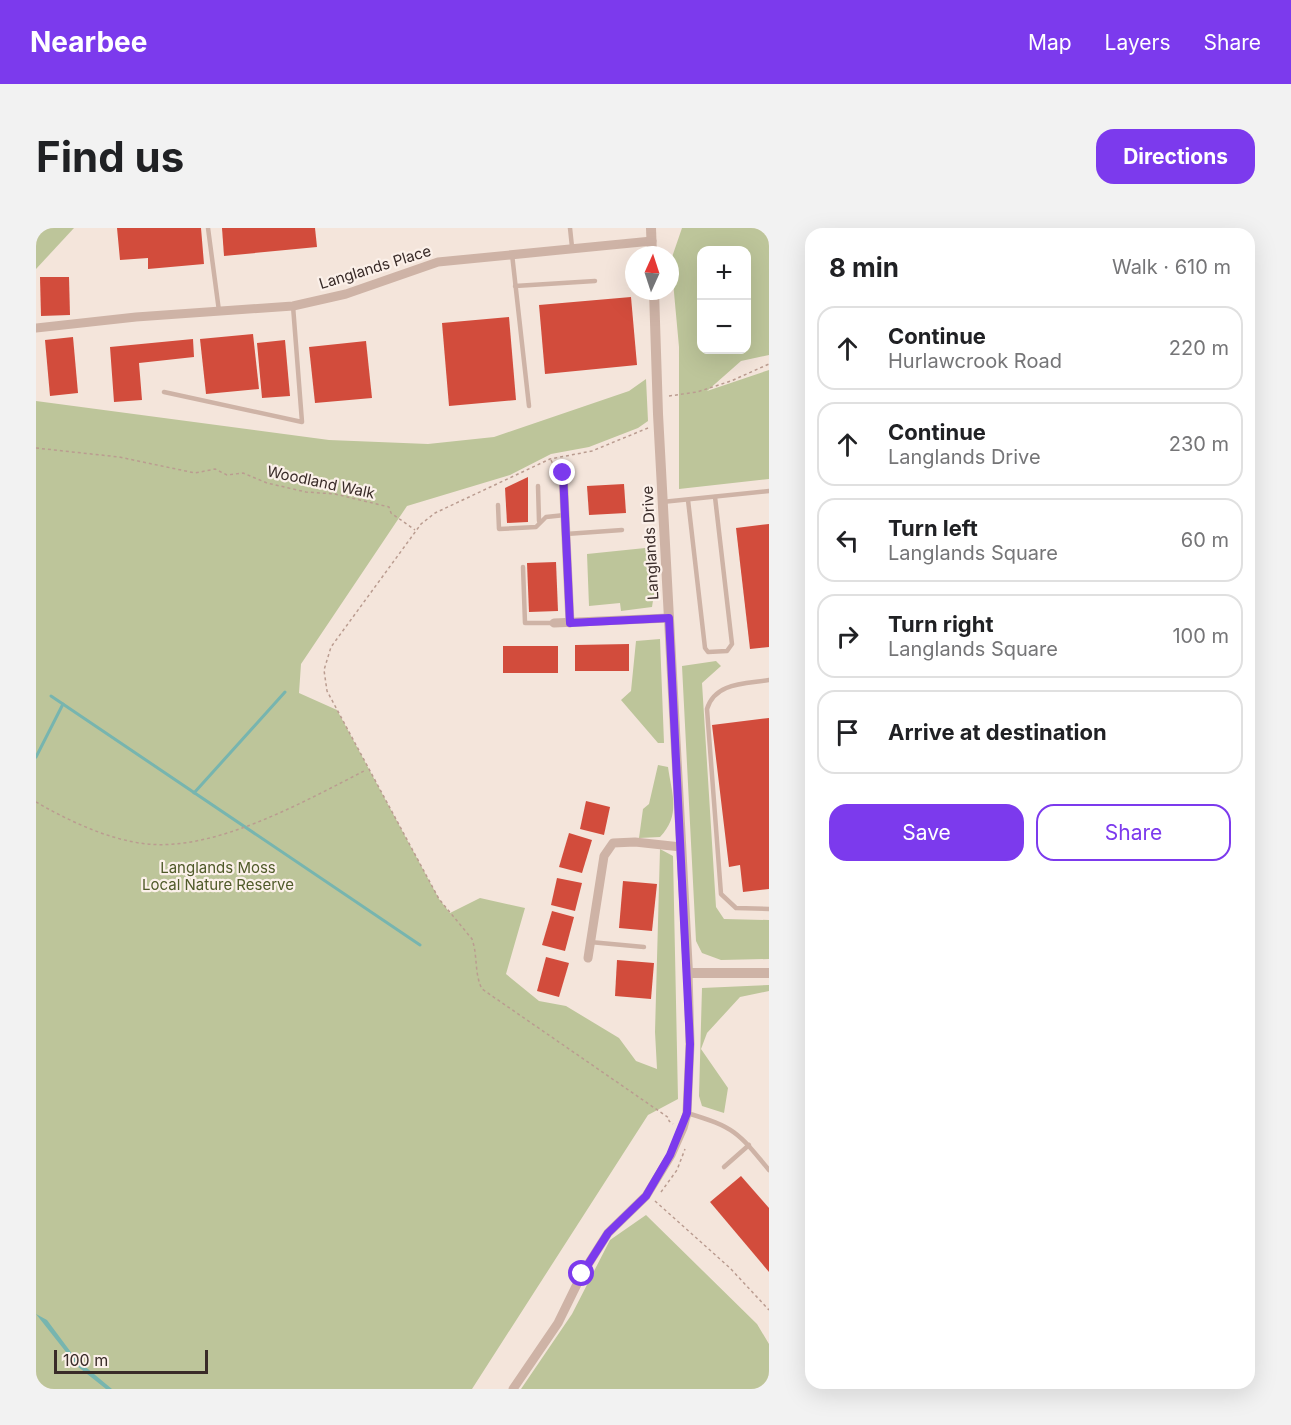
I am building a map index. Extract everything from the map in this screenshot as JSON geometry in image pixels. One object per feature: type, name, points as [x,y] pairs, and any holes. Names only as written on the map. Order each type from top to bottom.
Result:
[{"type":"street","points":[[651,228],[652,246]]},
{"type":"street","name":"Langlands Place","points":[[36,328],[293,306],[346,294],[438,262],[572,247],[652,241]]},
{"type":"street","name":"Langlands Drive","points":[[654,300],[662,502],[688,973]]},
{"type":"street","points":[[563,473],[570,623]]},
{"type":"street","points":[[554,623],[669,618]]},
{"type":"street","points":[[588,958],[604,856],[613,843],[635,842],[681,847]]},
{"type":"street","points":[[513,1389],[558,1323],[582,1274],[608,1233],[646,1196],[683,1128],[687,1113],[690,1044],[688,973],[769,973]]},
{"type":"lane","points":[[208,228],[219,311]]},
{"type":"lane","points":[[570,228],[572,247]]},
{"type":"lane","points":[[512,254],[529,406]]},
{"type":"lane","points":[[515,286],[595,281]]},
{"type":"lane","points":[[164,392],[302,422],[293,306]]},
{"type":"lane","points":[[498,505],[499,529],[536,527],[539,521],[538,486]]},
{"type":"lane","points":[[662,502],[769,491]]},
{"type":"lane","points":[[688,500],[705,648],[708,652],[714,653],[727,651],[732,644],[715,497]]},
{"type":"lane","points":[[539,521],[546,517],[565,515]]},
{"type":"lane","points":[[566,534],[622,530]]},
{"type":"lane","points":[[523,567],[525,623],[554,623]]},
{"type":"lane","points":[[769,680],[727,686],[709,701],[707,709],[721,894],[736,908],[769,909]]},
{"type":"lane","points":[[590,942],[645,946]]},
{"type":"lane","points":[[687,1113],[722,1124],[742,1136],[769,1170]]},
{"type":"lane","points":[[724,1167],[749,1144]]},
{"type":"path","points":[[664,397],[697,392],[731,381],[769,364]]},
{"type":"path","points":[[658,414],[650,428],[592,451],[550,459],[435,513],[416,531],[332,647],[324,670],[327,691],[367,769],[439,899],[475,947],[476,978],[482,989],[669,1118],[669,1121],[683,1128]]},
{"type":"path","name":"Woodland Walk","points":[[36,448],[119,457],[195,473],[215,469],[227,475],[243,473],[267,483],[306,492],[335,494],[389,507],[391,513],[416,531]]},
{"type":"path","points":[[36,802],[68,820],[113,835],[146,844],[179,844],[228,832],[263,819],[367,769]]},
{"type":"path","points":[[660,1193],[676,1170],[689,1141]]},
{"type":"path","points":[[655,1201],[730,1268],[769,1310]]},
{"type":"green space","points":[[36,228],[74,228],[36,269]]},
{"type":"green space","points":[[682,228],[769,228],[769,355],[741,361],[707,391],[769,370],[769,479],[679,489],[679,347],[675,300],[679,300],[679,246],[676,246]]},
{"type":"green space","name":"Langlands Moss Local Nature Reserve","points":[[646,379],[648,421],[638,428],[589,447],[551,454],[510,475],[407,506],[301,664],[299,693],[337,710],[439,899],[450,913],[480,898],[525,908],[506,974],[539,1001],[566,1006],[619,1038],[636,1061],[657,1069],[655,1032],[660,849],[673,856],[678,1099],[648,1115],[472,1389],[36,1389],[36,401],[329,440],[428,444],[494,437],[629,391]]},
{"type":"green space","points":[[655,547],[656,581],[652,607],[621,611],[620,603],[589,606],[587,554]]},
{"type":"green space","points":[[660,639],[664,743],[658,743],[621,700],[631,691],[636,641]]},
{"type":"green space","points":[[716,661],[721,666],[702,683],[716,907],[724,919],[769,920],[769,959],[721,960],[702,953],[696,941],[682,666]]},
{"type":"green space","points":[[658,765],[668,767],[673,796],[671,821],[660,837],[639,838],[643,809],[649,804]]},
{"type":"green space","points":[[769,985],[769,991],[740,997],[707,1033],[701,1049],[728,1088],[724,1113],[702,1106],[699,1096],[702,988]]},
{"type":"green space","points":[[646,1215],[757,1324],[769,1344],[769,1389],[521,1389],[572,1314],[610,1240]]},
{"type":"water","points":[[36,1314],[47,1320],[76,1359],[112,1389],[106,1389],[77,1366]]},
{"type":"building","points":[[117,228],[201,228],[204,264],[148,269],[148,258],[120,260]]},
{"type":"building","points":[[222,228],[315,228],[317,247],[224,256]]},
{"type":"building","points":[[40,277],[69,277],[70,315],[41,316]]},
{"type":"building","points":[[625,298],[625,300],[631,300],[637,365],[545,374],[539,305]]},
{"type":"building","points":[[509,317],[516,400],[449,406],[442,323]]},
{"type":"building","points":[[253,334],[259,389],[206,394],[200,339]]},
{"type":"building","points":[[73,337],[78,393],[50,396],[45,340]]},
{"type":"building","points":[[193,339],[194,357],[139,363],[142,400],[114,402],[110,347]]},
{"type":"building","points":[[285,340],[290,396],[262,398],[257,343]]},
{"type":"building","points":[[366,341],[372,398],[315,403],[309,347]]},
{"type":"building","points":[[528,477],[528,522],[507,523],[505,488]]},
{"type":"building","points":[[624,484],[626,513],[589,515],[587,486]]},
{"type":"building","points":[[769,524],[769,647],[750,649],[736,528]]},
{"type":"building","points":[[556,562],[558,611],[529,612],[527,563]]},
{"type":"building","points":[[629,644],[629,671],[575,671],[575,645]]},
{"type":"building","points":[[503,646],[558,646],[558,673],[503,673]]},
{"type":"building","points":[[769,718],[769,889],[743,892],[740,865],[729,867],[712,725]]},
{"type":"building","points":[[586,801],[610,807],[604,835],[580,829]]},
{"type":"building","points":[[569,833],[592,840],[582,873],[559,867]]},
{"type":"building","points":[[557,878],[582,883],[575,911],[551,905]]},
{"type":"building","points":[[623,881],[657,884],[652,931],[619,928]]},
{"type":"building","points":[[552,911],[574,917],[565,951],[542,945]]},
{"type":"building","points":[[546,957],[569,963],[559,997],[537,991]]},
{"type":"building","points":[[617,960],[654,963],[651,999],[615,996]]},
{"type":"building","points":[[741,1176],[769,1208],[769,1272],[710,1202]]},
{"type":"waterway","points":[[194,793],[285,692]]},
{"type":"waterway","points":[[51,696],[420,945]]},
{"type":"waterway","points":[[36,757],[63,704]]},
{"type":"route","points":[[563,473],[570,623],[669,618],[690,1044],[687,1113],[683,1128],[646,1196],[608,1233],[582,1274]]}]
